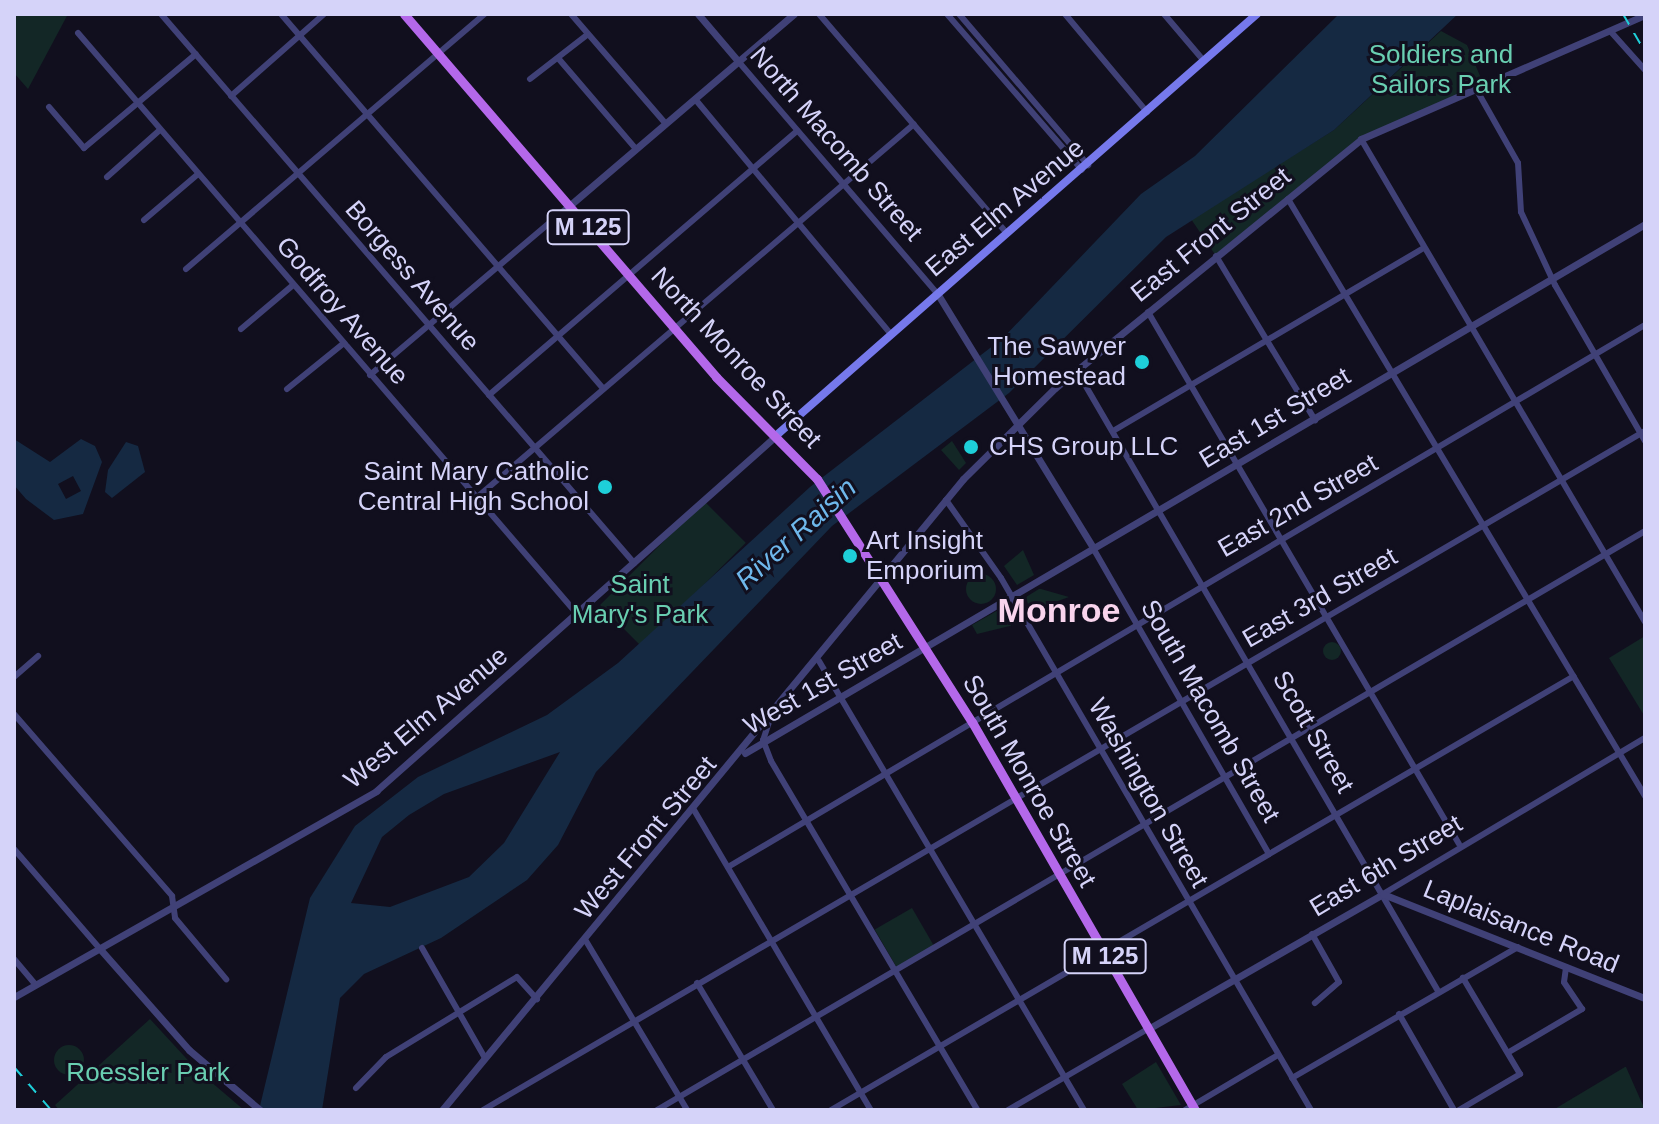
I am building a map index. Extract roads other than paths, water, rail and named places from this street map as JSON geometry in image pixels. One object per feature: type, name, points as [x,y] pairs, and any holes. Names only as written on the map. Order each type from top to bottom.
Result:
[{"type":"main road","name":"North Monroe Street","points":[[404,14],[675,328],[779,433],[817,479]]},
{"type":"main road","name":"East Elm Avenue","points":[[779,433],[890,333],[1085,168],[1257,14]]},
{"type":"main road","name":"South Monroe Street","points":[[817,479],[885,579],[972,722],[1191,1109]]},
{"type":"street","name":"Borgess Avenue","points":[[161,14],[634,563]]},
{"type":"street","points":[[281,14],[603,389]]},
{"type":"street","points":[[231,96],[324,14]]},
{"type":"street","points":[[186,269],[485,14]]},
{"type":"street","points":[[571,14],[666,124]]},
{"type":"street","name":"North Macomb Street","points":[[698,14],[937,293],[979,354],[1018,424]]},
{"type":"street","points":[[370,375],[794,14]]},
{"type":"street","points":[[819,14],[1007,233]]},
{"type":"street","points":[[947,14],[1085,168]]},
{"type":"street","points":[[959,14],[1085,168]]},
{"type":"street","points":[[1065,14],[1147,112]]},
{"type":"street","points":[[1164,14],[1204,61]]},
{"type":"street","name":"East Front Street","points":[[878,589],[946,500],[1018,424],[1148,312],[1361,139],[1475,87],[1612,33],[1645,15]]},
{"type":"street","name":"Godfroy Avenue","points":[[78,33],[475,499],[577,614]]},
{"type":"street","points":[[1612,33],[1645,70]]},
{"type":"street","points":[[530,79],[588,34]]},
{"type":"street","points":[[49,107],[84,148],[196,54]]},
{"type":"street","points":[[558,58],[636,149]]},
{"type":"street","points":[[1475,87],[1518,163],[1521,212],[1594,354],[1643,432],[1645,441]]},
{"type":"street","points":[[695,99],[751,170],[890,333]]},
{"type":"street","points":[[475,499],[914,124]]},
{"type":"street","points":[[107,177],[160,130]]},
{"type":"street","points":[[489,395],[797,131]]},
{"type":"street","points":[[1361,139],[1645,622]]},
{"type":"street","points":[[144,220],[198,174]]},
{"type":"street","points":[[1288,199],[1645,796]]},
{"type":"street","name":"East 1st Street","points":[[926,647],[1009,595],[1238,465],[1390,371],[1645,224]]},
{"type":"street","points":[[1113,431],[1266,338],[1424,248]]},
{"type":"street","points":[[1216,256],[1315,420]]},
{"type":"street","points":[[241,329],[293,285]]},
{"type":"street","points":[[1148,312],[1329,616],[1459,844]]},
{"type":"street","name":"East 2nd Street","points":[[728,867],[1645,325]]},
{"type":"street","points":[[287,389],[344,343]]},
{"type":"street","name":"Scott Street","points":[[1077,371],[1294,737],[1438,991]]},
{"type":"street","name":"South Macomb Street","points":[[1018,424],[1269,854]]},
{"type":"street","name":"East 3rd Street","points":[[483,1110],[771,938],[1017,801],[1643,432]]},
{"type":"street","name":"West Elm Avenue","points":[[14,997],[376,791],[779,433]]},
{"type":"street","name":"Washington Street","points":[[946,500],[1009,595],[1311,1110]]},
{"type":"street","points":[[657,1110],[1645,531]]},
{"type":"street","name":"West Front Street","points":[[442,1110],[878,589]]},
{"type":"street","name":"West 1st Street","points":[[740,756],[926,647]]},
{"type":"street","points":[[14,677],[38,656]]},
{"type":"street","points":[[819,661],[889,772],[1084,1110]]},
{"type":"street","points":[[831,1110],[1574,676]]},
{"type":"street","points":[[14,714],[174,905],[175,918],[226,979]]},
{"type":"street","points":[[770,719],[763,740],[977,1110]]},
{"type":"street","name":"East 6th Street","points":[[1148,1029],[1383,894],[1459,844],[1645,738]]},
{"type":"street","points":[[694,810],[819,1017],[871,1110]]},
{"type":"street","points":[[14,849],[189,1050],[260,1110]]},
{"type":"street","name":"Laplaisance Road","points":[[1383,894],[1645,998]]},
{"type":"street","points":[[1312,934],[1339,982],[1315,1003]]},
{"type":"street","points":[[586,941],[687,1110]]},
{"type":"street","points":[[1292,1078],[1518,947]]},
{"type":"street","points":[[422,948],[485,1058]]},
{"type":"street","points":[[14,959],[35,984]]},
{"type":"street","points":[[1509,1052],[1582,1009],[1564,982],[1566,967]]},
{"type":"street","points":[[356,1088],[386,1057],[521,976],[537,999]]},
{"type":"street","points":[[1399,1014],[1457,1110],[1520,1074],[1463,978]]},
{"type":"street","points":[[697,983],[773,1110]]},
{"type":"street","points":[[1008,1110],[1148,1029]]},
{"type":"street","points":[[1191,1109],[1278,1055]]},
{"type":"water","name":"River Raisin","points":[[1339,14],[1458,14],[1334,130],[1166,237],[1009,393],[832,526],[596,772],[558,845],[527,880],[441,938],[364,974],[340,998],[322,1110],[259,1110],[310,898],[355,826],[418,777],[547,715],[618,663],[810,487],[1003,338],[1141,194],[1195,156]],"holes":[[[560,752],[504,843],[469,877],[390,907],[351,903],[382,837],[409,815],[444,794]]]},
{"type":"water","points":[[14,439],[50,462],[81,439],[95,446],[102,462],[83,514],[54,520],[26,499],[14,485]],"holes":[[[73,476],[81,491],[66,499],[58,484]]]},
{"type":"water","points":[[126,442],[138,446],[145,472],[112,498],[105,492],[108,470]]},
{"type":"railway","points":[[1623,14],[1645,52]]},
{"type":"railway","points":[[14,1067],[51,1110]]},
{"type":"place","name":"The Sawyer Homestead","points":[[1142,362]]},
{"type":"place","name":"CHS Group LLC","points":[[971,447]]},
{"type":"place","name":"Saint Mary Catholic Central High School","points":[[605,487]]},
{"type":"place","name":"Art Insight Emporium","points":[[850,556]]},
{"type":"district","name":"Monroe","points":[[1059,611]]},
{"type":"park label","name":"Soldiers and Sailors Park","points":[[1441,70]]},
{"type":"park label","name":"Saint Mary's Park","points":[[640,600]]},
{"type":"park label","name":"Roessler Park","points":[[148,1073]]}]
